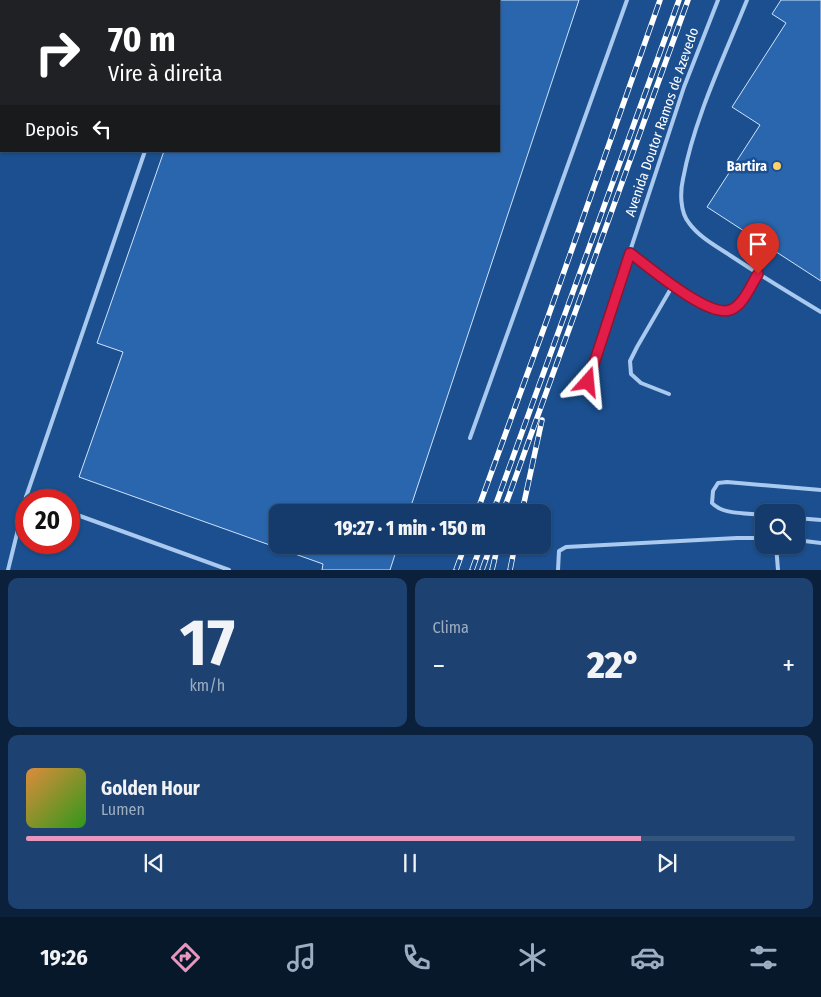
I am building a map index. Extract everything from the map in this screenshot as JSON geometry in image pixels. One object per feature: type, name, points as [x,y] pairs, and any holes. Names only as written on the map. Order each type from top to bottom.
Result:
[{"type":"lane","points":[[470,438],[627,0]]},
{"type":"lane","name":"Avenida Doutor Ramos de Azevedo","points":[[588,382],[684,87],[718,0]]},
{"type":"lane","points":[[747,0],[715,78],[693,140],[682,180],[682,206],[688,222],[709,241],[758,274],[821,312]]},
{"type":"lane","points":[[29,489],[145,152]]},
{"type":"lane","points":[[630,253],[687,296],[712,309],[730,310],[739,305],[758,274]]},
{"type":"lane","points":[[668,394],[641,383],[631,374],[630,361],[673,285]]},
{"type":"lane","points":[[755,513],[725,511],[717,508],[712,503],[713,491],[718,483],[727,482],[821,490]]},
{"type":"lane","points":[[80,516],[229,570]]},
{"type":"lane","points":[[805,519],[821,520]]},
{"type":"lane","points":[[558,570],[559,551],[566,546],[755,538]]},
{"type":"lane","points":[[805,541],[821,543]]},
{"type":"lane","points":[[8,570],[15,542]]},
{"type":"lane","points":[[777,554],[778,570]]},
{"type":"building","points":[[500,0],[579,0],[412,504],[269,504],[269,545],[79,477],[123,352],[97,343],[164,152],[500,152]]},
{"type":"building","name":"Bartira","points":[[781,0],[821,0],[821,281],[707,207],[760,125],[732,107],[786,23],[772,14]]},
{"type":"building","points":[[295,554],[395,554],[390,570],[322,570],[323,564]]},
{"type":"railway","points":[[480,504],[660,0]]},
{"type":"railway","points":[[496,504],[679,0]]},
{"type":"railway","points":[[506,504],[688,0]]},
{"type":"railway","points":[[524,504],[542,420]]},
{"type":"railway","points":[[456,570],[462,554]]},
{"type":"railway","points":[[472,570],[478,554]]},
{"type":"railway","points":[[482,570],[488,554]]},
{"type":"railway","points":[[492,570],[496,554]]},
{"type":"railway","points":[[510,570],[513,554]]},
{"type":"place","name":"Bartira","points":[[777,166]]},
{"type":"route","points":[[588,382],[630,253],[687,296],[712,309],[721,311],[730,310],[739,305],[758,274]]}]
